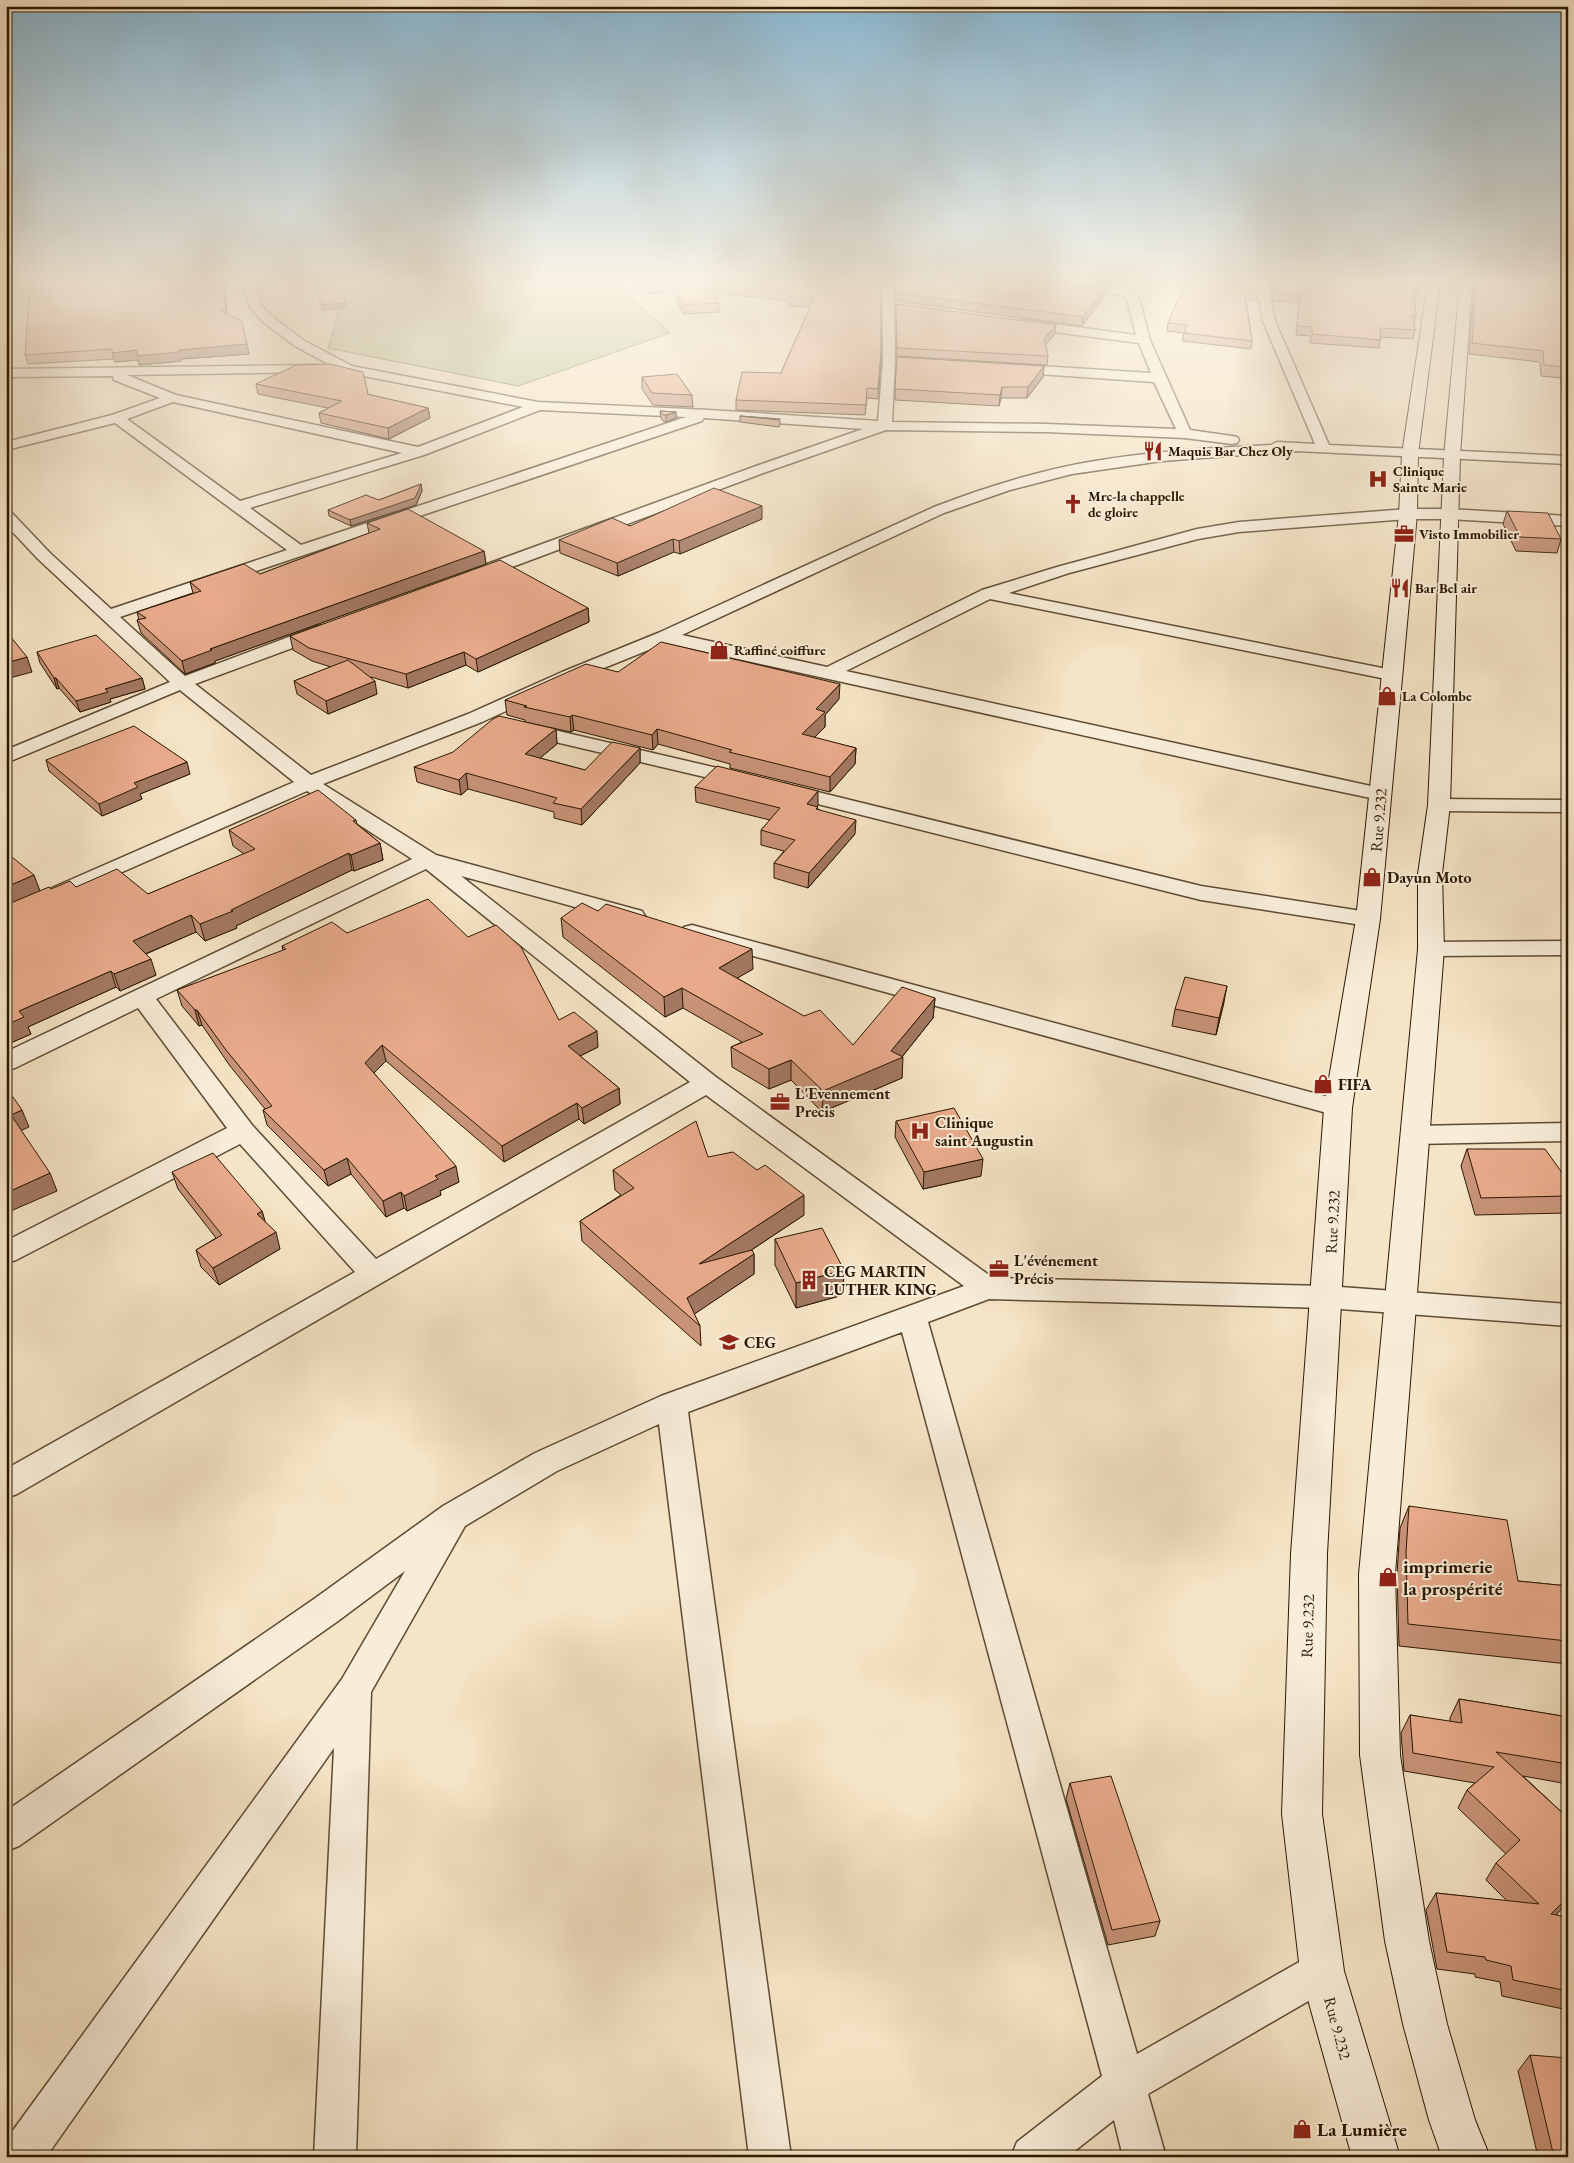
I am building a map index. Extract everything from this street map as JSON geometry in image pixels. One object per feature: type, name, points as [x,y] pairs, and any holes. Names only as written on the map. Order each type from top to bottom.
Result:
[{"type":"street","points":[[135,384],[172,398],[419,452]]},
{"type":"street","points":[[425,384],[538,406],[709,414],[885,426],[1046,428],[1185,434],[1293,448]]},
{"type":"street","points":[[885,426],[891,384]]},
{"type":"street","points":[[1162,384],[1185,434]]},
{"type":"street","points":[[1296,384],[1324,449]]},
{"type":"street","name":"Rue 9.232","points":[[1376,2157],[1354,2088],[1322,1971],[1302,1814],[1309,1554],[1338,1108],[1368,918],[1408,514],[1410,454],[1420,384]]},
{"type":"street","points":[[1458,384],[1449,514],[1438,805],[1430,874],[1430,949],[1377,1574],[1380,1755],[1408,1941],[1423,2015],[1452,2120],[1466,2157]]},
{"type":"street","points":[[6,446],[117,418],[172,398]]},
{"type":"street","points":[[238,507],[419,452],[538,406]]},
{"type":"street","points":[[109,614],[300,552],[709,414]]},
{"type":"street","points":[[117,418],[300,552]]},
{"type":"street","points":[[459,581],[764,468],[885,426]]},
{"type":"street","points":[[6,916],[308,784],[475,718],[568,676],[664,637],[939,510],[982,494],[1033,479],[1117,462],[1193,454],[1293,448],[1568,460]]},
{"type":"street","points":[[830,672],[988,594],[1063,570],[1197,534],[1239,527],[1408,514],[1449,514],[1568,521]]},
{"type":"street","points":[[6,516],[44,556],[182,683],[245,731],[308,784],[428,860],[707,1083],[987,1288]]},
{"type":"street","points":[[988,594],[1391,675]]},
{"type":"street","points":[[6,756],[182,683],[339,625]]},
{"type":"street","points":[[664,637],[830,672],[1242,766],[1380,794]]},
{"type":"street","points":[[475,718],[706,770],[1201,893],[1368,918]]},
{"type":"street","points":[[1438,805],[1568,806]]},
{"type":"street","points":[[6,1062],[428,860],[1338,1108]]},
{"type":"street","points":[[1430,949],[1568,948]]},
{"type":"street","points":[[142,997],[243,1131],[373,1274]]},
{"type":"street","points":[[6,1486],[707,1083]]},
{"type":"street","points":[[6,1253],[243,1131]]},
{"type":"street","points":[[1415,1134],[1568,1132]]},
{"type":"street","points":[[6,1832],[326,1610],[454,1516],[546,1462],[672,1405],[912,1318],[987,1288],[1327,1297],[1568,1315]]},
{"type":"street","points":[[912,1318],[1124,2085],[1146,2157]]},
{"type":"street","points":[[672,1405],[770,2157]]},
{"type":"street","points":[[20,2157],[354,1690],[454,1516]]},
{"type":"street","points":[[335,2157],[354,1690]]},
{"type":"street","points":[[1032,2157],[1124,2085],[1322,1971]]},
{"type":"green space","points":[[508,384],[524,384],[518,386]]},
{"type":"building","points":[[256,384],[366,384],[367,394],[428,408],[388,428],[319,413],[342,401]]},
{"type":"building","points":[[646,384],[684,384],[692,395],[652,393]]},
{"type":"building","points":[[739,384],[878,384],[878,389],[867,388],[866,405],[736,400]]},
{"type":"building","points":[[895,384],[1030,384],[1028,387],[1002,387],[1000,395],[895,389]]},
{"type":"building","points":[[1566,384],[1568,384],[1568,405]]},
{"type":"building","points":[[660,411],[676,412],[663,415]]},
{"type":"building","points":[[740,416],[780,419],[779,420]]},
{"type":"building","points":[[421,484],[415,498],[350,520],[328,510],[366,495],[379,500]]},
{"type":"building","points":[[714,488],[762,506],[679,541],[673,539],[617,563],[559,540],[612,518],[630,526]]},
{"type":"building","points":[[408,509],[484,551],[210,649],[212,650],[182,661],[137,620],[146,618],[137,612],[201,591],[190,582],[244,564],[260,574],[380,529],[367,523]]},
{"type":"building","points":[[1507,511],[1548,513],[1561,539],[1520,537]]},
{"type":"building","points":[[500,560],[588,608],[476,659],[464,652],[406,674],[309,648],[290,636]]},
{"type":"building","points":[[6,631],[27,657],[6,663]]},
{"type":"building","points":[[96,635],[142,678],[105,689],[108,692],[76,701],[54,678],[37,652]]},
{"type":"building","points":[[661,642],[840,684],[816,709],[825,712],[802,734],[856,748],[830,777],[729,752],[732,750],[657,729],[652,735],[572,715],[570,717],[524,707],[527,706],[505,700],[586,664],[618,672]]},
{"type":"building","points":[[348,660],[375,681],[326,701],[294,681]]},
{"type":"building","points":[[499,716],[556,729],[525,754],[585,770],[612,742],[640,748],[581,809],[553,803],[557,798],[466,773],[459,780],[414,767],[453,752]]},
{"type":"building","points":[[134,726],[187,762],[134,783],[138,787],[99,804],[46,760]]},
{"type":"building","points":[[717,766],[818,791],[807,804],[818,807],[816,809],[856,820],[809,873],[774,863],[795,840],[761,830],[780,808],[695,787]]},
{"type":"building","points":[[318,790],[356,820],[353,821],[380,843],[351,855],[349,853],[231,910],[233,911],[200,924],[191,915],[133,941],[151,959],[114,974],[111,971],[19,1011],[24,1017],[6,1025],[6,905],[49,887],[51,889],[70,881],[76,887],[117,869],[148,894],[255,849],[229,830]]},
{"type":"building","points":[[6,852],[34,875],[6,887]]},
{"type":"building","points":[[428,899],[468,937],[496,925],[521,947],[559,1020],[574,1012],[597,1031],[568,1046],[619,1088],[582,1108],[577,1103],[502,1146],[382,1045],[365,1063],[456,1166],[435,1176],[438,1179],[404,1196],[401,1192],[383,1201],[347,1158],[324,1170],[263,1110],[272,1106],[226,1050],[197,1010],[177,990],[286,949],[282,946],[332,922],[347,933]]},
{"type":"building","points":[[582,903],[598,911],[606,904],[752,949],[719,968],[804,1016],[820,1010],[853,1045],[902,987],[935,998],[891,1051],[903,1057],[823,1091],[791,1060],[769,1069],[731,1047],[763,1034],[682,988],[664,997],[561,918]]},
{"type":"building","points":[[1185,977],[1227,986],[1219,1018],[1175,1009]]},
{"type":"building","points":[[6,1087],[22,1110],[11,1115],[50,1173],[6,1193]]},
{"type":"building","points":[[954,1108],[983,1159],[924,1172],[896,1121]]},
{"type":"building","points":[[696,1121],[708,1157],[733,1152],[757,1170],[765,1165],[804,1195],[699,1264],[752,1250],[754,1254],[687,1298],[700,1326],[580,1221],[634,1188],[613,1170]]},
{"type":"building","points":[[1467,1149],[1545,1149],[1568,1181],[1568,1196],[1481,1198]]},
{"type":"building","points":[[213,1153],[262,1211],[257,1214],[276,1232],[213,1268],[196,1250],[222,1235],[172,1172]]},
{"type":"building","points":[[822,1228],[844,1270],[796,1283],[775,1239]]},
{"type":"building","points":[[1409,1506],[1507,1520],[1518,1581],[1568,1586],[1568,1641],[1408,1624],[1406,1552]]},
{"type":"building","points":[[1459,1699],[1568,1717],[1568,1764],[1496,1752],[1568,1818],[1568,1897],[1551,1914],[1568,1917],[1568,1991],[1513,1980],[1511,1966],[1486,1960],[1485,1957],[1447,1952],[1436,1893],[1539,1904],[1496,1863],[1520,1840],[1467,1790],[1494,1767],[1413,1753],[1410,1715],[1462,1723]]},
{"type":"building","points":[[1111,1776],[1160,1921],[1112,1930],[1070,1783]]},
{"type":"building","points":[[1530,2055],[1568,2058],[1568,2157],[1554,2157]]},
{"type":"place","name":"Maquis Bar Chez Oly","points":[[1153,451]]},
{"type":"place","name":"Clinique Sainte Marie","points":[[1378,479]]},
{"type":"place","name":"Mrc-la chappelle de gloire","points":[[1073,504]]},
{"type":"place","name":"Visto Immobilier","points":[[1404,534]]},
{"type":"place","name":"Bar Bel air","points":[[1400,588]]},
{"type":"place","name":"Raffiné coiffure","points":[[719,650]]},
{"type":"place","name":"La Colombe","points":[[1387,696]]},
{"type":"place","name":"Dayun Moto","points":[[1372,877]]},
{"type":"place","name":"FIFA","points":[[1323,1084]]},
{"type":"place","name":"L'Evennement Precis","points":[[780,1102]]},
{"type":"place","name":"Clinique saint Augustin","points":[[920,1131]]},
{"type":"place","name":"L'événement Précis","points":[[999,1269]]},
{"type":"place","name":"CEG MARTIN LUTHER KING","points":[[809,1280]]},
{"type":"place","name":"CEG","points":[[729,1342]]},
{"type":"place","name":"imprimerie la prospérité","points":[[1388,1577]]},
{"type":"place","name":"La Lumière","points":[[1302,2129]]}]
